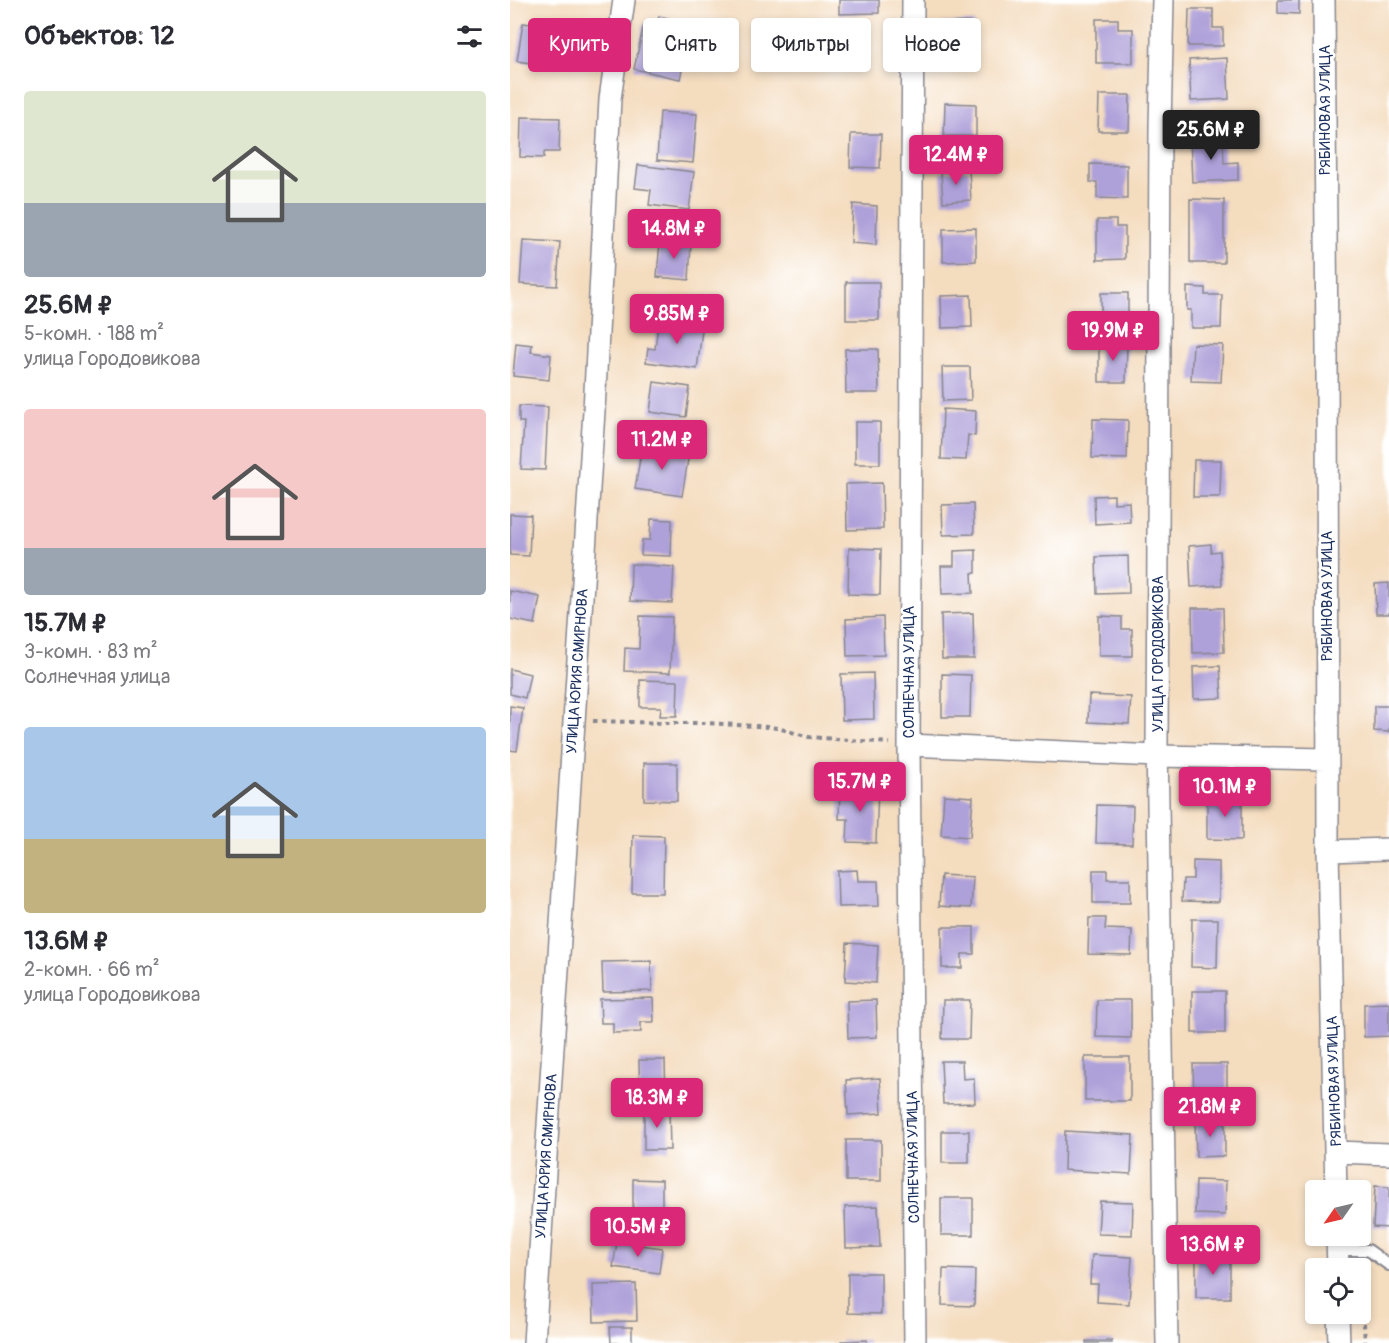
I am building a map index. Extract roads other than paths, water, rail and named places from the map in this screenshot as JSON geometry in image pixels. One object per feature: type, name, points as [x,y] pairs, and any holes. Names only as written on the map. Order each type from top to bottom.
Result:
[{"type":"street","name":"УЛИЦА ЮРИЯ СМИРНОВА","points":[[534,1343],[594,411],[610,99],[624,0]]},
{"type":"street","name":"СОЛНЕЧНАЯ УЛИЦА","points":[[913,0],[909,745],[915,1343]]},
{"type":"street","name":"УЛИЦА ГОРОДОВИКОВА","points":[[1163,0],[1160,127],[1157,756],[1167,1343]]},
{"type":"street","name":"РЯБИНОВАЯ УЛИЦА","points":[[1324,0],[1327,759],[1336,1180]]},
{"type":"street","points":[[909,745],[1157,756],[1327,759]]},
{"type":"street","points":[[1328,851],[1389,849]]},
{"type":"street","points":[[1336,1152],[1389,1154]]},
{"type":"street","points":[[1338,1324],[1339,1343]]},
{"type":"lane","points":[[1337,1252],[1368,1250],[1389,1265]]}]
